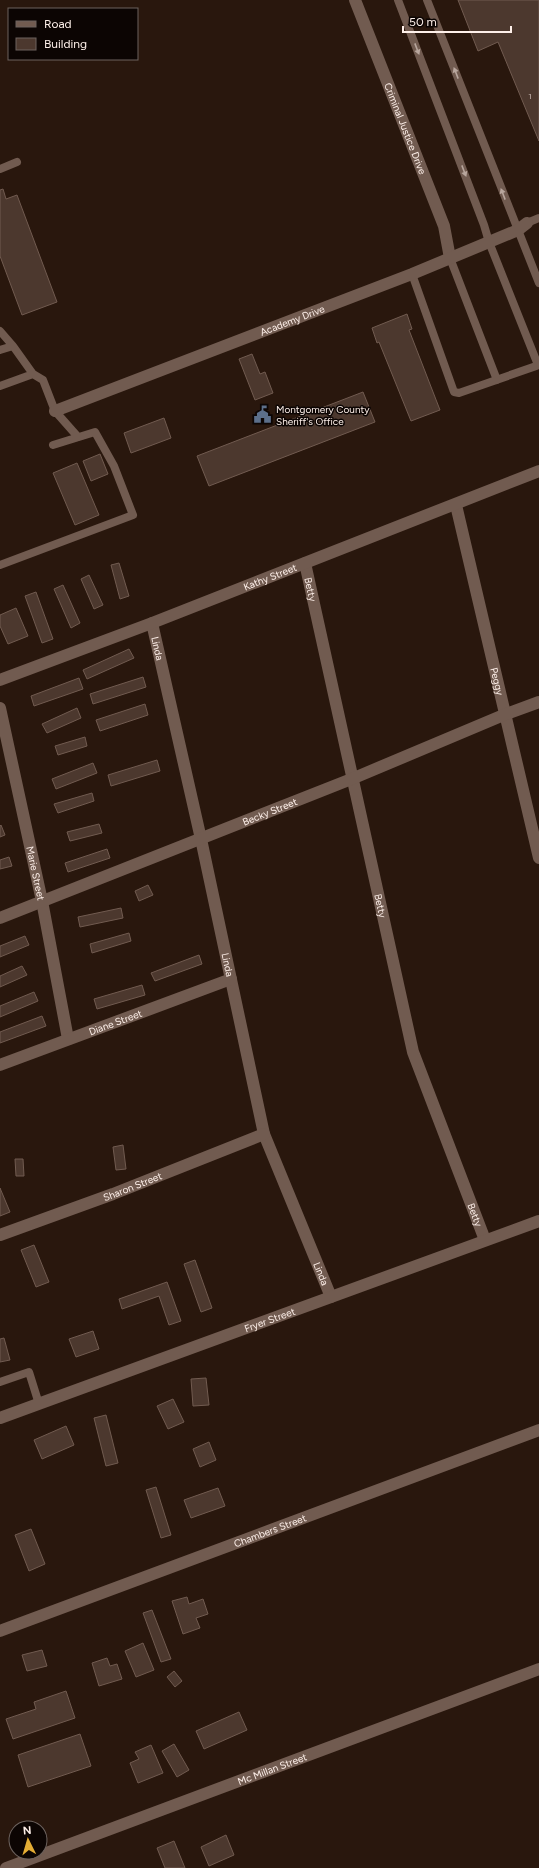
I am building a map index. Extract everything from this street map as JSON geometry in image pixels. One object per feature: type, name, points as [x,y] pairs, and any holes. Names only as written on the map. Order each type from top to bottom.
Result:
[{"type":"street","name":"Criminal Justice Drive","points":[[358,1],[444,226],[450,258]]},
{"type":"street","name":"Academy Drive","points":[[55,411],[412,274],[522,227]]},
{"type":"street","name":"Kathy Street","points":[[0,680],[152,623],[456,505],[539,471]]},
{"type":"street","name":"Peggy","points":[[456,505],[539,858]]},
{"type":"street","name":"Betty","points":[[305,563],[354,778],[413,1052],[485,1240]]},
{"type":"street","name":"Linda","points":[[152,623],[201,839],[264,1134],[331,1297]]},
{"type":"street","name":"Becky Street","points":[[0,918],[42,900],[354,778],[506,714],[539,702]]},
{"type":"street","name":"Marie Street","points":[[0,708],[42,900],[68,1039]]},
{"type":"street","name":"Diane Street","points":[[0,1066],[68,1039],[231,979]]},
{"type":"street","name":"Sharon Street","points":[[0,1235],[113,1194],[264,1134]]},
{"type":"street","name":"Fryer Street","points":[[0,1418],[539,1221]]},
{"type":"street","name":"Chambers Street","points":[[0,1631],[539,1430]]},
{"type":"street","name":"Mc Millan Street","points":[[6,1868],[539,1669]]},
{"type":"lane","points":[[398,0],[484,225],[489,242],[539,365],[459,393],[454,392],[412,274]]},
{"type":"lane","points":[[427,0],[522,227],[539,283]]},
{"type":"lane","points":[[0,169],[17,162]]},
{"type":"lane","points":[[522,227],[539,218]]},
{"type":"lane","points":[[450,258],[497,380]]},
{"type":"lane","points":[[0,331],[33,374],[43,380],[55,411],[78,437]]},
{"type":"lane","points":[[0,350],[13,346]]},
{"type":"lane","points":[[0,386],[33,374]]},
{"type":"lane","points":[[0,565],[133,515],[114,466],[95,432],[53,445]]},
{"type":"lane","points":[[0,1382],[28,1372],[39,1404]]},
{"type":"building","points":[[458,0],[539,0],[539,141],[498,42],[478,51]]},
{"type":"building","points":[[3,189],[6,199],[17,195],[57,302],[22,315],[0,256],[0,190]]},
{"type":"building","points":[[407,314],[412,329],[409,330],[440,410],[411,421],[372,328]]},
{"type":"building","points":[[252,354],[260,374],[265,372],[273,393],[255,400],[239,359]]},
{"type":"building","points":[[363,392],[375,422],[209,486],[197,456]]},
{"type":"building","points":[[164,418],[171,438],[131,453],[124,433]]},
{"type":"building","points":[[100,454],[108,474],[91,481],[83,461]]},
{"type":"building","points":[[77,463],[99,515],[75,525],[53,473]]},
{"type":"building","points":[[119,563],[129,596],[120,599],[111,565]]},
{"type":"building","points":[[89,575],[103,605],[94,609],[81,579]]},
{"type":"building","points":[[63,585],[80,623],[71,628],[54,589]]},
{"type":"building","points":[[36,592],[53,639],[42,643],[25,596]]},
{"type":"building","points":[[16,608],[28,636],[8,644],[0,626],[0,615]]},
{"type":"building","points":[[129,649],[134,658],[87,679],[83,670]]},
{"type":"building","points":[[143,677],[146,687],[93,704],[90,694]]},
{"type":"building","points":[[79,678],[83,689],[34,706],[31,696]]},
{"type":"building","points":[[145,704],[148,715],[100,731],[96,720]]},
{"type":"building","points":[[77,708],[81,718],[47,733],[42,724]]},
{"type":"building","points":[[85,737],[87,746],[58,755],[55,746]]},
{"type":"building","points":[[157,760],[160,771],[111,786],[108,775]]},
{"type":"building","points":[[93,763],[97,773],[56,789],[52,779]]},
{"type":"building","points":[[92,793],[94,801],[58,813],[54,804]]},
{"type":"building","points":[[99,824],[102,833],[70,841],[67,832]]},
{"type":"building","points":[[1,825],[5,835],[0,837],[0,826]]},
{"type":"building","points":[[107,849],[110,858],[68,872],[65,863]]},
{"type":"building","points":[[9,857],[12,866],[0,869],[0,860]]},
{"type":"building","points":[[148,885],[153,895],[139,901],[135,891]]},
{"type":"building","points":[[121,908],[123,918],[80,927],[78,917]]},
{"type":"building","points":[[129,933],[131,941],[92,953],[90,944]]},
{"type":"building","points":[[25,936],[29,945],[0,957],[0,946]]},
{"type":"building","points":[[199,955],[202,964],[155,981],[151,973]]},
{"type":"building","points":[[22,966],[27,975],[0,987],[0,976]]},
{"type":"building","points":[[142,985],[145,995],[97,1009],[94,999]]},
{"type":"building","points":[[34,992],[38,1001],[0,1017],[0,1006]]},
{"type":"building","points":[[42,1016],[46,1026],[0,1043],[0,1032]]},
{"type":"building","points":[[123,1145],[126,1169],[116,1170],[113,1147]]},
{"type":"building","points":[[15,1159],[23,1159],[24,1176],[16,1176]]},
{"type":"building","points":[[0,1188],[10,1212],[0,1216]]},
{"type":"building","points":[[34,1245],[49,1282],[36,1287],[21,1250]]},
{"type":"building","points":[[195,1260],[212,1308],[201,1312],[184,1264]]},
{"type":"building","points":[[167,1282],[181,1321],[169,1325],[159,1296],[122,1309],[119,1299]]},
{"type":"building","points":[[93,1331],[99,1349],[76,1357],[69,1339]]},
{"type":"building","points":[[4,1338],[10,1360],[0,1362],[0,1339]]},
{"type":"building","points":[[206,1378],[209,1405],[193,1406],[191,1379]]},
{"type":"building","points":[[173,1399],[184,1422],[168,1429],[157,1406]]},
{"type":"building","points":[[106,1415],[118,1463],[106,1466],[94,1418]]},
{"type":"building","points":[[66,1426],[74,1445],[42,1459],[34,1440]]},
{"type":"building","points":[[209,1442],[216,1460],[200,1467],[193,1449]]},
{"type":"building","points":[[156,1487],[171,1535],[161,1538],[146,1490]]},
{"type":"building","points":[[218,1488],[225,1506],[191,1518],[184,1500]]},
{"type":"building","points":[[31,1529],[45,1564],[29,1571],[15,1535]]},
{"type":"building","points":[[187,1597],[189,1604],[203,1599],[208,1614],[196,1618],[200,1628],[183,1634],[172,1601]]},
{"type":"building","points":[[152,1610],[171,1659],[161,1662],[143,1613]]},
{"type":"building","points":[[143,1643],[154,1670],[136,1677],[125,1651]]},
{"type":"building","points":[[42,1650],[47,1666],[27,1671],[22,1655]]},
{"type":"building","points":[[107,1658],[110,1666],[117,1664],[122,1679],[99,1686],[92,1663]]},
{"type":"building","points":[[174,1671],[182,1681],[175,1687],[167,1677]]},
{"type":"building","points":[[66,1691],[75,1718],[13,1739],[6,1719],[36,1709],[34,1702]]},
{"type":"building","points":[[239,1712],[247,1730],[204,1749],[196,1731]]},
{"type":"building","points":[[80,1734],[91,1766],[28,1787],[18,1755]]},
{"type":"building","points":[[174,1744],[189,1770],[177,1777],[162,1751]]},
{"type":"building","points":[[151,1745],[163,1773],[138,1783],[130,1763],[139,1759],[135,1752]]},
{"type":"building","points":[[226,1835],[234,1855],[209,1866],[201,1847]]},
{"type":"building","points":[[174,1841],[185,1868],[165,1868],[157,1848]]},
{"type":"place","name":"Montgomery County Sheriff's Office","points":[[263,415]]}]
